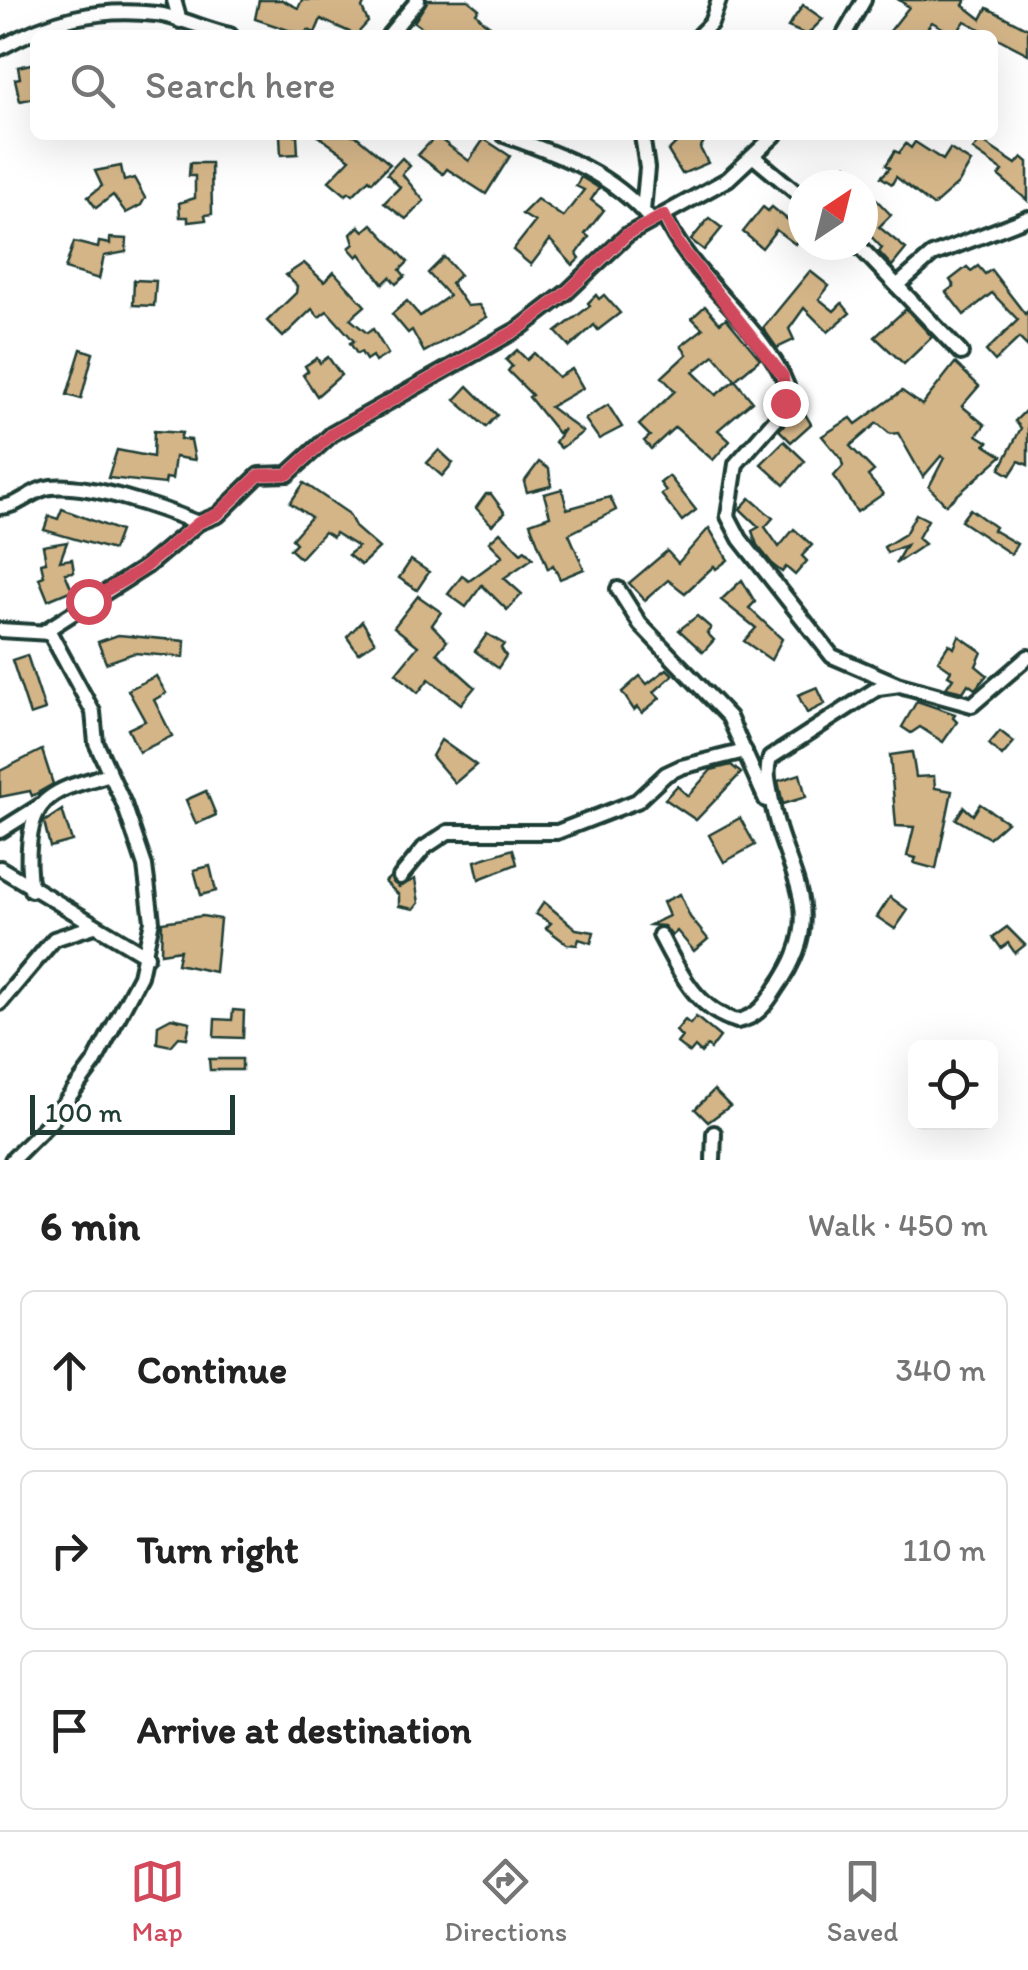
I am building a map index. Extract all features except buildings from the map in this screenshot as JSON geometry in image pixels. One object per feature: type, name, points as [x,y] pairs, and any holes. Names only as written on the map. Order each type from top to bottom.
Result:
[{"type":"street","points":[[174,0],[180,21]]},
{"type":"street","points":[[393,30],[418,0]]},
{"type":"street","points":[[704,30],[711,23],[719,0]]},
{"type":"street","points":[[847,30],[864,0]]},
{"type":"street","points":[[38,30],[65,17],[158,14],[212,30]]},
{"type":"street","points":[[0,48],[30,34]]},
{"type":"street","points":[[518,140],[578,162],[652,215],[744,324],[787,386],[780,414],[736,464],[728,496],[732,528],[832,656],[900,685],[972,705],[1028,657]]},
{"type":"street","points":[[643,140],[652,215]]},
{"type":"street","points":[[0,630],[45,631],[140,571],[198,523],[218,514],[259,475],[288,474],[332,434],[520,328],[652,215],[699,198],[754,158],[770,140]]},
{"type":"street","points":[[754,158],[788,186]]},
{"type":"street","points":[[896,286],[932,255],[1028,218]]},
{"type":"street","points":[[872,260],[961,353]]},
{"type":"street","points":[[0,507],[19,505],[45,488],[92,489],[198,523]]},
{"type":"street","points":[[618,589],[640,624],[729,718],[775,820],[804,898],[803,926],[788,970],[758,1012],[737,1020],[707,1006],[683,978],[660,934]]},
{"type":"street","points":[[12,1160],[52,1120],[94,1063],[147,956],[153,911],[149,882],[96,743],[93,712],[45,631]]},
{"type":"street","points":[[775,820],[766,772],[775,752],[868,692],[900,685]]},
{"type":"street","points":[[400,877],[424,848],[448,832],[557,832],[637,800],[666,774],[681,767],[745,751]]},
{"type":"street","points":[[0,831],[56,793],[110,774]]},
{"type":"street","points":[[32,890],[28,854],[42,804]]},
{"type":"street","points":[[0,868],[147,956]]},
{"type":"street","points":[[0,1002],[54,939],[94,926]]},
{"type":"street","points":[[713,1160],[714,1133]]},
{"type":"route","points":[[88,601],[140,571],[198,523],[218,514],[254,478],[267,472],[288,474],[332,434],[520,328],[567,292],[626,235],[664,215],[688,258],[783,376],[787,386],[785,403]]}]
